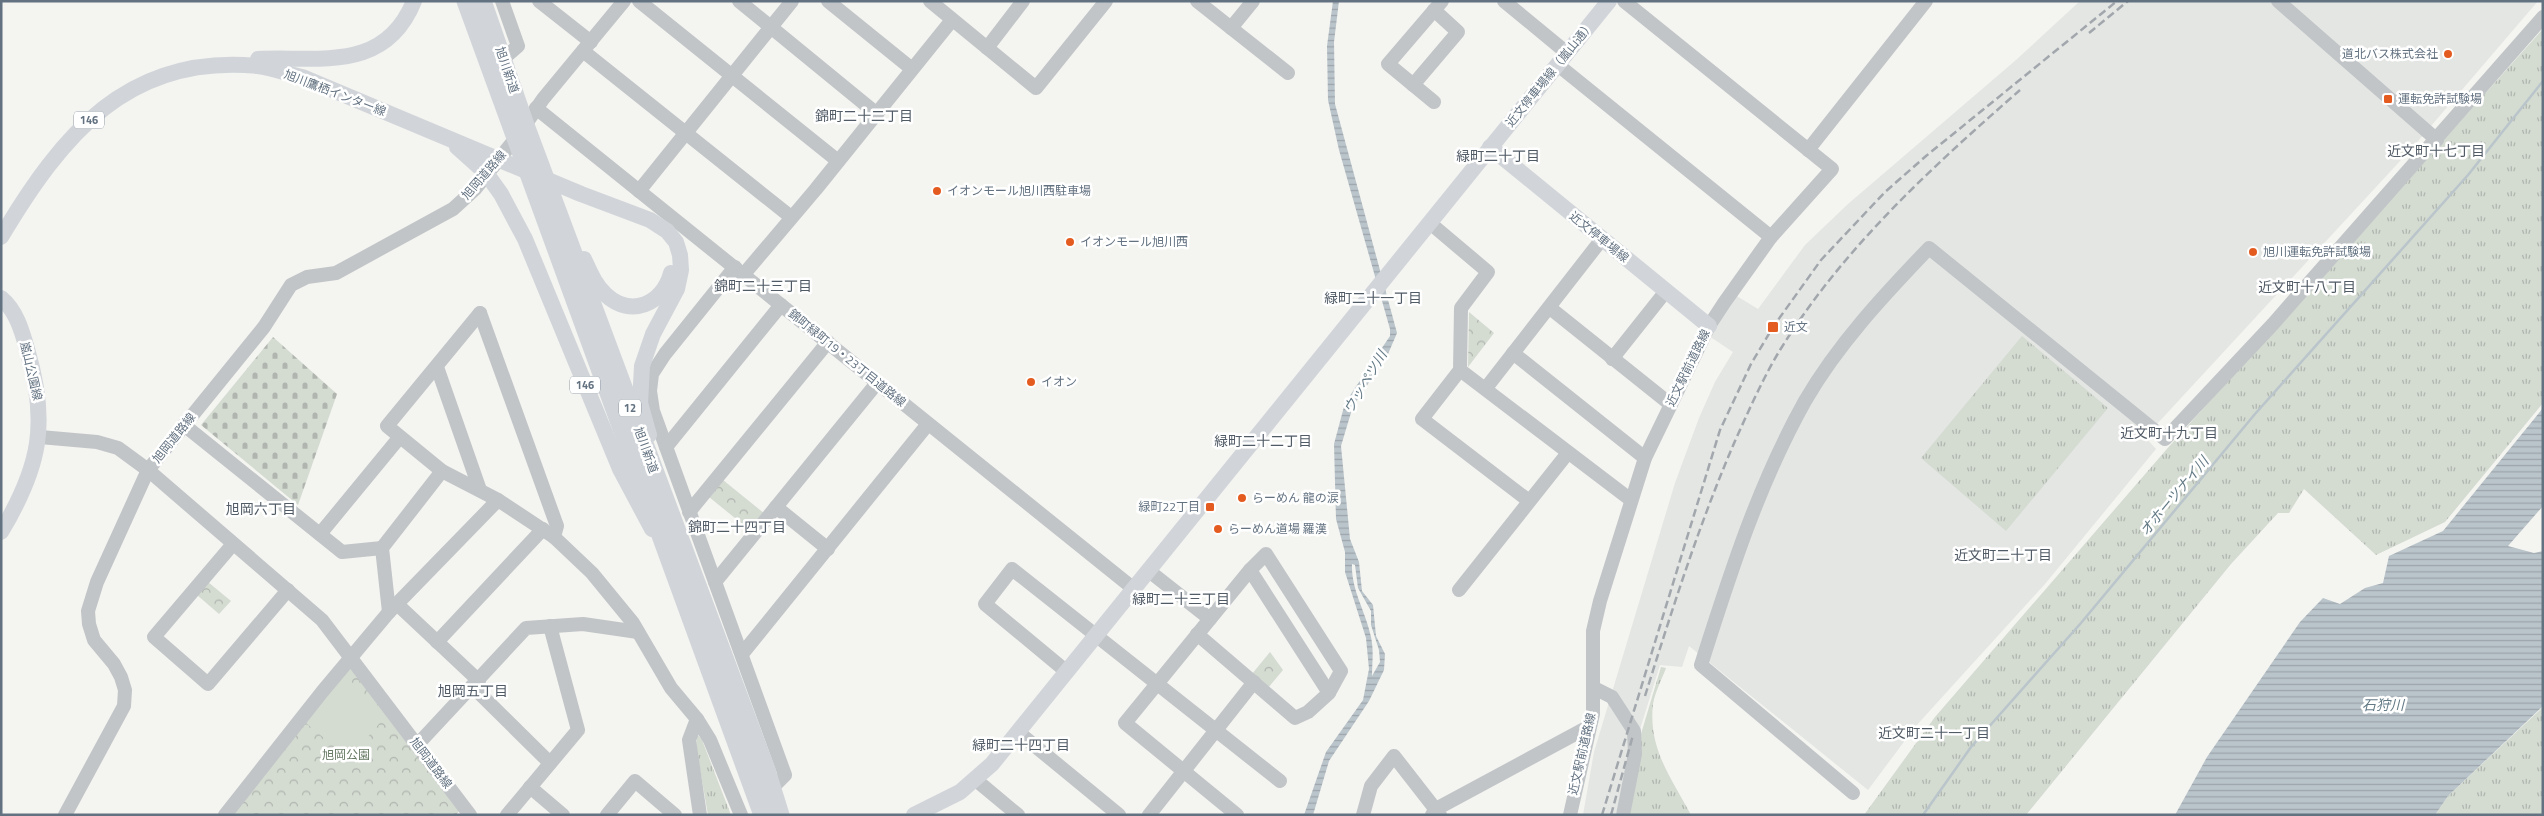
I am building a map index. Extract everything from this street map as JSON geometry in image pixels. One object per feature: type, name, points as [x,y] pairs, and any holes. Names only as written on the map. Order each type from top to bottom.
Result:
[{"type":"highway","name":"旭川新道","points":[[466,1],[521,131],[675,573],[763,815]]},
{"type":"highway","name":"旭川新道","points":[[482,1],[503,59],[521,131],[536,152],[780,815]]},
{"type":"main road","name":"146","points":[[221,64],[260,59],[328,60],[348,57],[382,42],[400,28],[414,1]]},
{"type":"main road","name":"近文停車場線（嵐山通）","points":[[914,815],[931,811],[976,780],[1018,732],[1610,1]]},
{"type":"main road","name":"旭川鷹栖インター線","points":[[1,237],[48,166],[96,112],[126,91],[149,80],[171,72],[221,64],[260,66],[302,78],[441,136],[474,154],[627,213],[650,220],[676,242],[680,255],[681,270],[678,288],[646,349],[639,386],[640,403],[646,426],[680,514],[684,554]]},
{"type":"main road","name":"近文停車場線","points":[[1490,148],[1709,326]]},
{"type":"main road","name":"旭川鷹栖インター線","points":[[536,152],[562,206],[592,277],[605,294],[617,304],[633,306],[646,304],[662,294],[671,272],[672,255],[664,240],[650,227],[627,213]]},
{"type":"main road","name":"146","points":[[474,154],[501,194],[525,239],[620,469],[675,573]]},
{"type":"main road","name":"嵐山公園線","points":[[1,298],[7,302],[17,320],[35,378],[40,406],[40,437],[28,479],[15,510],[1,532]]},
{"type":"street","points":[[502,1],[518,46],[503,59]]},
{"type":"street","points":[[539,1],[587,47],[685,132],[791,217]]},
{"type":"street","points":[[521,131],[536,108],[624,1]]},
{"type":"street","points":[[639,1],[838,161]]},
{"type":"street","points":[[739,1],[877,114]]},
{"type":"street","points":[[639,191],[792,1]]},
{"type":"street","points":[[828,1],[912,69]]},
{"type":"street","points":[[930,1],[1036,88],[1106,1]]},
{"type":"street","points":[[986,48],[1023,1]]},
{"type":"street","points":[[1197,1],[1288,73]]},
{"type":"street","points":[[1231,28],[1253,1]]},
{"type":"street","points":[[1504,1],[1562,59],[1771,237]]},
{"type":"street","points":[[1624,1],[1808,150],[1926,1]]},
{"type":"street","points":[[2278,1],[2437,140]]},
{"type":"street","points":[[1413,85],[1458,32],[1438,6],[1388,64],[1413,85],[1434,102]]},
{"type":"street","points":[[1854,793],[1701,665],[1749,518],[1772,464],[1806,400],[1874,307],[1928,248],[2165,439],[2273,324],[2543,18]]},
{"type":"street","points":[[771,789],[786,775],[653,411],[650,391],[652,374],[665,354],[740,270],[791,217],[952,20]]},
{"type":"street","name":"錦町緑町19・23丁目道路線","points":[[536,108],[740,270],[877,383],[1134,589]]},
{"type":"street","name":"旭岡道路線","points":[[468,814],[418,744],[322,620],[148,470],[264,326],[292,285],[307,277],[336,273],[453,208],[475,189],[521,131]]},
{"type":"street","name":"近文駅前道路線","points":[[1570,815],[1590,726],[1594,688],[1593,631],[1600,601],[1645,458],[1709,326],[1771,237],[1832,169],[1808,150]]},
{"type":"street","points":[[1430,223],[1488,272],[1462,308],[1460,370],[1422,419],[1529,501]]},
{"type":"street","points":[[1486,388],[1602,239]]},
{"type":"street","points":[[1612,359],[1666,291]]},
{"type":"street","points":[[666,447],[781,305]]},
{"type":"street","points":[[1550,308],[1670,404]]},
{"type":"street","points":[[437,642],[548,533],[557,526],[480,313],[387,426],[399,438],[442,471],[498,500],[548,533],[592,574],[638,632],[671,688],[697,719],[710,740],[741,815]]},
{"type":"street","points":[[689,512],[828,342]]},
{"type":"street","points":[[1514,353],[1645,458]]},
{"type":"street","points":[[437,367],[480,490]]},
{"type":"street","points":[[1460,370],[1486,388],[1568,454],[1631,500]]},
{"type":"street","points":[[715,582],[877,383]]},
{"type":"street","points":[[742,654],[928,424]]},
{"type":"street","points":[[184,425],[342,552],[382,548],[442,471]]},
{"type":"street","points":[[40,437],[97,442],[118,448],[148,470],[97,582],[88,611],[88,624],[94,640],[114,664],[121,677],[124,690],[124,706],[65,815]]},
{"type":"street","points":[[320,534],[399,438]]},
{"type":"street","points":[[1459,590],[1568,454]]},
{"type":"street","points":[[225,815],[351,656],[393,609],[498,500]]},
{"type":"street","points":[[776,507],[828,549]]},
{"type":"street","points":[[233,544],[154,637],[208,684],[288,590]]},
{"type":"street","points":[[382,548],[393,609],[437,642],[550,763]]},
{"type":"street","points":[[1197,634],[1295,718],[1308,712],[1329,693],[1341,671],[1266,554],[1250,570],[1210,619],[1197,634],[1157,683],[1125,724],[1237,815]]},
{"type":"street","points":[[1067,672],[985,604],[1012,569],[1280,781]]},
{"type":"street","points":[[1149,570],[1210,619]]},
{"type":"street","points":[[1250,570],[1329,693]]},
{"type":"street","points":[[418,744],[476,684],[526,628],[583,624],[638,632]]},
{"type":"street","points":[[507,815],[578,730],[550,626]]},
{"type":"street","points":[[1149,815],[1254,682]]},
{"type":"street","points":[[1594,688],[1612,697],[1634,731],[1635,754],[1623,815]]},
{"type":"street","points":[[697,719],[689,740],[700,815]]},
{"type":"street","points":[[1363,815],[1371,786],[1394,756],[1436,813],[1590,726]]},
{"type":"street","points":[[1018,732],[1119,815]]},
{"type":"street","points":[[976,780],[1018,815]]},
{"type":"street","points":[[607,815],[635,781],[675,815]]},
{"type":"street","points":[[530,788],[563,815]]},
{"type":"shaded area","points":[[2080,1],[2538,1],[2413,147],[2145,437],[2156,449],[2045,584],[1915,727],[1868,790],[1689,646],[1682,667],[1660,665],[1621,790],[1616,815],[1583,815],[1594,752],[1675,483],[1699,418],[1715,382],[1733,352],[1709,336],[1735,295],[1758,309],[1805,245],[1848,204],[2016,60]]},
{"type":"green space","points":[[2543,29],[2543,403],[2445,522],[2376,555],[2304,489],[2289,513],[2278,513],[2231,564],[2026,815],[1864,815],[1935,717],[2166,450]]},
{"type":"green space","points":[[1469,312],[1494,333],[1468,367]]},
{"type":"green space","points":[[2022,336],[2108,408],[2006,531],[1921,458]]},
{"type":"green space","points":[[273,337],[337,394],[298,505],[201,425]]},
{"type":"green space","points":[[723,480],[765,514],[751,531],[709,497]]},
{"type":"green space","points":[[208,582],[231,601],[219,614],[197,595]]},
{"type":"green space","points":[[1270,652],[1283,670],[1268,688],[1252,674]]},
{"type":"green space","name":"旭岡公園","points":[[349,658],[459,811],[456,815],[223,815]]},
{"type":"green space","points":[[1661,667],[1666,668],[1653,704],[1652,720],[1654,735],[1669,775],[1691,815],[1619,815],[1641,734]]},
{"type":"green space","points":[[340,681],[384,718],[349,759],[306,723]]},
{"type":"green space","points":[[2543,707],[2543,815],[2435,815],[2448,796]]},
{"type":"green space","points":[[697,734],[702,740],[731,815],[708,815],[696,746]]},
{"type":"water","name":"ウッペツ川","points":[[1333,1],[1339,1],[1334,42],[1335,104],[1397,333],[1388,354],[1353,406],[1341,446],[1350,539],[1359,562],[1362,591],[1373,605],[1376,636],[1385,654],[1384,670],[1369,701],[1329,761],[1313,815],[1304,815],[1326,752],[1363,700],[1369,669],[1366,638],[1345,572],[1345,552],[1336,519],[1334,444],[1345,403],[1390,336],[1390,329],[1339,150],[1328,100],[1327,46]],"holes":[[[1352,564],[1355,565],[1358,588],[1371,611],[1371,625],[1379,650],[1380,662],[1372,676],[1372,642],[1352,574]]]},
{"type":"water","name":"石狩川","points":[[2543,408],[2543,506],[2508,546],[2534,553],[2543,551],[2543,706],[2448,796],[2435,815],[2175,815],[2207,757],[2300,622],[2323,598],[2340,604],[2365,588],[2383,583],[2389,556],[2443,531]]},
{"type":"waterway","name":"オホーツナイ川","points":[[1923,815],[1971,747],[2081,623],[2255,414],[2468,175],[2543,81]]},
{"type":"railway","points":[[1602,815],[1720,430],[1751,364],[1773,327],[1821,260],[1885,192],[1926,156],[2117,1]]},
{"type":"railway","points":[[2089,33],[2128,1]]},
{"type":"railway","points":[[1645,696],[1676,599],[1722,472],[1762,383],[1780,350],[1805,313],[1860,243],[1954,149],[2020,90]]},
{"type":"railway","points":[[1611,815],[1633,735]]},
{"type":"place","name":"道北バス株式会社","points":[[2448,54]]},
{"type":"place","name":"運転免許試験場","points":[[2388,99]]},
{"type":"place","name":"イオンモール旭川西駐車場","points":[[937,191]]},
{"type":"place","name":"イオンモール旭川西","points":[[1070,242]]},
{"type":"place","name":"旭川運転免許試験場","points":[[2253,252]]},
{"type":"place","name":"近文","points":[[1773,327]]},
{"type":"place","name":"イオン","points":[[1031,382]]},
{"type":"place","name":"らーめん 龍の涙","points":[[1242,498]]},
{"type":"place","name":"緑町22丁目","points":[[1210,507]]},
{"type":"place","name":"らーめん道場 羅漢","points":[[1218,529]]},
{"type":"district","name":"錦町二十二丁目","points":[[864,116]]},
{"type":"district","name":"近文町十七丁目","points":[[2436,151]]},
{"type":"district","name":"緑町二十丁目","points":[[1498,156]]},
{"type":"district","name":"錦町二十三丁目","points":[[763,286]]},
{"type":"district","name":"近文町十八丁目","points":[[2307,287]]},
{"type":"district","name":"緑町二十一丁目","points":[[1373,298]]},
{"type":"district","name":"近文町十九丁目","points":[[2169,433]]},
{"type":"district","name":"緑町二十二丁目","points":[[1263,441]]},
{"type":"district","name":"旭岡六丁目","points":[[261,509]]},
{"type":"district","name":"錦町二十四丁目","points":[[737,527]]},
{"type":"district","name":"近文町二十丁目","points":[[2003,555]]},
{"type":"district","name":"緑町二十三丁目","points":[[1181,599]]},
{"type":"district","name":"旭岡五丁目","points":[[473,691]]},
{"type":"district","name":"近文町二十一丁目","points":[[1934,733]]},
{"type":"district","name":"緑町二十四丁目","points":[[1021,745]]}]
